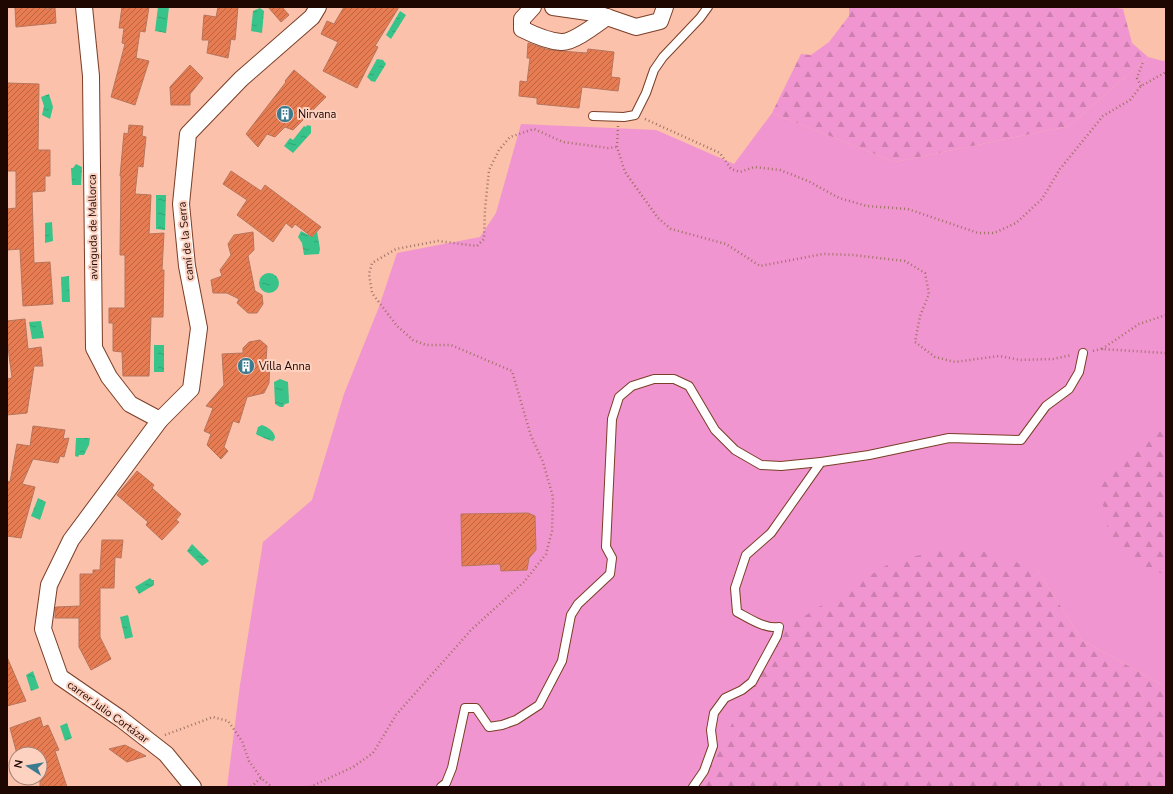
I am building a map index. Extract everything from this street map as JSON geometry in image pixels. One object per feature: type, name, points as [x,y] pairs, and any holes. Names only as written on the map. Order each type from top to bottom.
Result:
[{"type":"street","name":"avinguda de Mallorca","points":[[84,7],[91,76],[94,348],[109,377],[130,404],[160,420]]},
{"type":"street","name":"camí de la Serra","points":[[160,420],[191,389],[199,328],[187,266],[181,204],[188,134],[241,79],[312,17],[318,7]]},
{"type":"street","points":[[532,7],[522,19],[522,30],[544,38],[562,42],[586,33],[607,17]]},
{"type":"street","points":[[553,7],[596,13],[636,27],[660,22],[665,7]]},
{"type":"street","name":"carrer Julio Cortázar","points":[[160,420],[71,540],[49,585],[43,629],[60,677],[121,719],[166,754],[193,787]]},
{"type":"lane","points":[[593,116],[618,118],[635,115],[646,93],[654,70],[663,57],[700,18],[708,7]]},
{"type":"lane","points":[[441,787],[446,783],[452,768],[465,708],[476,708],[489,727],[502,725],[516,720],[539,705],[562,661],[570,615],[578,604],[610,574],[612,558],[606,547],[612,419],[619,397],[632,386],[654,379],[674,379],[689,386],[715,430],[735,450],[761,465],[781,466],[869,455],[949,438],[1021,440],[1046,406],[1069,389],[1079,372],[1083,353]]},
{"type":"lane","points":[[693,787],[704,771],[713,746],[711,730],[714,713],[726,698],[742,690],[752,682],[777,636],[780,626],[772,628],[751,620],[737,612],[735,588],[746,555],[771,533],[821,462]]},
{"type":"path","points":[[1141,86],[1137,78],[1143,62]]},
{"type":"path","points":[[635,115],[720,153],[731,169],[740,172],[754,167],[780,170],[808,181],[839,198],[867,206],[908,209],[978,233],[994,233],[1016,222],[1042,199],[1060,169],[1103,116],[1130,100],[1141,86],[1166,72]]},
{"type":"path","points":[[618,118],[617,147],[625,172],[658,218],[671,229],[726,244],[760,266],[824,254],[853,255],[905,261],[925,273],[929,294],[920,316],[915,342],[935,357],[955,362],[999,356],[1020,360],[1053,359],[1101,349],[1166,353]]},
{"type":"path","points":[[310,787],[354,767],[373,753],[396,715],[466,636],[524,582],[546,554],[552,531],[553,497],[543,462],[531,436],[512,371],[451,346],[426,345],[413,340],[397,326],[372,293],[369,274],[372,263],[396,249],[438,241],[477,246],[484,239],[489,170],[499,150],[510,137],[534,129],[564,142],[608,148],[617,147]]},
{"type":"path","points":[[1101,349],[1139,324],[1166,315]]},
{"type":"path","points":[[149,741],[213,717],[228,721],[242,741],[249,761],[261,778],[272,787]]},
{"type":"path","points":[[251,787],[261,778]]},
{"type":"green space","points":[[849,7],[1111,7],[1123,9],[1132,43],[1148,57],[1069,126],[895,162],[772,113],[801,54],[811,55],[829,42],[849,16]]},
{"type":"green space","points":[[1148,57],[1163,61],[1166,60],[1166,687],[1082,640],[1037,569],[697,787],[227,787],[240,685],[263,542],[312,500],[344,394],[379,307],[397,253],[480,237],[496,213],[521,124],[656,130],[734,164],[772,113],[895,162],[1069,126]]},
{"type":"green space","points":[[1166,426],[1166,517],[1163,521],[1166,525],[1166,574],[1148,571],[1109,535],[1099,485],[1141,437]]},
{"type":"green space","points":[[966,546],[1037,569],[1082,640],[1166,687],[1166,787],[697,787],[785,628],[895,560]]},
{"type":"water","points":[[158,7],[169,7],[166,33],[155,31]]},
{"type":"water","points":[[260,8],[264,11],[262,33],[251,31],[253,11]]},
{"type":"water","points":[[400,11],[406,15],[391,39],[386,35]]},
{"type":"water","points":[[377,59],[383,60],[386,64],[375,82],[371,81],[367,77]]},
{"type":"water","points":[[49,94],[53,107],[50,119],[42,115],[44,106],[41,97]]},
{"type":"water","points":[[307,125],[311,126],[311,133],[293,153],[284,146],[290,138],[293,140],[304,126],[306,127]]},
{"type":"water","points":[[76,164],[82,167],[81,185],[72,185],[71,168],[73,168]]},
{"type":"water","points":[[156,195],[166,195],[165,230],[156,229]]},
{"type":"water","points":[[52,222],[53,241],[45,243],[45,223]]},
{"type":"water","points":[[301,231],[312,237],[317,231],[320,249],[319,254],[304,255],[302,243],[298,237]]},
{"type":"water","points":[[269,273],[276,276],[279,283],[276,290],[269,293],[262,290],[259,283],[262,276]]},
{"type":"water","points":[[69,276],[70,302],[62,302],[61,277]]},
{"type":"water","points":[[41,321],[44,338],[32,339],[29,322]]},
{"type":"water","points":[[154,345],[164,345],[164,372],[154,372]]},
{"type":"water","points":[[280,379],[288,382],[289,403],[285,404],[283,407],[275,404],[274,382]]},
{"type":"water","points":[[262,425],[269,428],[274,434],[275,438],[273,441],[256,434],[258,427]]},
{"type":"water","points":[[76,438],[90,438],[89,445],[84,455],[79,455],[78,457],[75,456]]},
{"type":"water","points":[[38,498],[46,502],[40,520],[31,516]]},
{"type":"water","points":[[192,544],[209,561],[202,566],[187,551]]},
{"type":"water","points":[[150,578],[154,580],[154,585],[139,594],[135,587]]},
{"type":"water","points":[[128,615],[133,637],[125,639],[120,617]]},
{"type":"water","points":[[33,671],[39,688],[31,691],[26,675]]},
{"type":"water","points":[[67,723],[72,738],[65,741],[60,726]]},
{"type":"building","points":[[15,7],[46,7],[46,9],[55,8],[56,23],[16,27]]},
{"type":"building","points":[[122,7],[149,7],[145,32],[140,31],[136,58],[149,61],[135,105],[111,97],[125,44],[122,43],[124,28],[119,28]]},
{"type":"building","points":[[218,7],[238,7],[235,40],[231,39],[228,58],[207,53],[209,40],[202,40],[204,15],[216,17]]},
{"type":"building","points":[[268,7],[282,7],[289,15],[281,22]]},
{"type":"building","points":[[344,7],[399,7],[375,46],[378,47],[357,88],[323,71],[338,42],[321,34],[327,21],[334,24]]},
{"type":"building","points":[[528,43],[546,49],[560,51],[587,53],[588,49],[614,52],[611,77],[620,78],[618,91],[582,87],[579,108],[537,104],[537,98],[519,96],[520,81],[527,82],[530,58],[527,58]]},
{"type":"building","points":[[190,65],[203,78],[190,94],[190,105],[171,105],[170,87]]},
{"type":"building","name":"Nirvana","points":[[294,70],[326,97],[293,130],[285,127],[275,137],[267,134],[258,147],[246,134]]},
{"type":"building","points":[[7,83],[39,84],[38,150],[50,150],[50,176],[45,176],[45,191],[32,192],[34,263],[50,262],[53,304],[23,306],[20,249],[7,250],[7,209],[16,208],[16,171],[7,171]]},
{"type":"building","points":[[129,125],[143,126],[142,136],[146,137],[143,167],[138,166],[135,194],[151,195],[149,234],[164,233],[162,270],[164,270],[163,317],[151,317],[149,376],[123,376],[122,352],[113,351],[113,323],[109,323],[109,308],[125,308],[125,255],[120,255],[120,176],[124,133],[128,134]]},
{"type":"building","points":[[231,171],[261,191],[265,185],[321,227],[312,237],[295,224],[292,228],[286,223],[273,242],[237,215],[247,200],[223,184]]},
{"type":"building","points":[[253,232],[254,250],[248,256],[255,291],[262,295],[263,304],[257,313],[248,313],[237,303],[239,299],[227,293],[213,293],[211,280],[222,276],[220,270],[231,255],[228,244],[234,235]]},
{"type":"building","points":[[25,319],[28,349],[41,347],[43,366],[34,366],[27,413],[7,415],[7,379],[12,378],[7,340],[7,321]]},
{"type":"building","points":[[260,340],[267,346],[266,361],[270,361],[269,383],[264,393],[247,397],[239,423],[233,421],[224,447],[228,451],[221,459],[207,445],[211,434],[204,431],[213,408],[206,406],[224,385],[222,354],[243,353],[243,348],[249,342]]},
{"type":"building","points":[[33,426],[65,430],[63,439],[69,438],[64,457],[60,456],[58,463],[33,459],[22,484],[35,487],[21,538],[7,536],[7,481],[10,482],[17,444],[30,446]]},
{"type":"building","points":[[137,471],[154,485],[152,488],[181,514],[176,520],[179,522],[162,540],[146,525],[148,522],[117,495]]},
{"type":"building","points":[[528,513],[535,516],[536,550],[529,558],[527,570],[501,571],[500,564],[462,566],[461,514]]},
{"type":"building","points":[[102,540],[123,540],[121,558],[115,557],[114,588],[100,588],[100,637],[111,659],[91,670],[79,647],[79,618],[55,618],[55,608],[80,606],[80,574],[93,574],[93,570],[100,570]]},
{"type":"building","points":[[7,657],[26,701],[7,706]]},
{"type":"building","points":[[40,717],[43,727],[48,725],[59,750],[55,751],[67,787],[40,787],[48,786],[48,746],[15,746],[10,728]]},
{"type":"building","points":[[125,745],[146,756],[127,762],[109,749]]},
{"type":"place","name":"Nirvana","points":[[285,114]]},
{"type":"place","name":"Villa Anna","points":[[246,366]]}]
